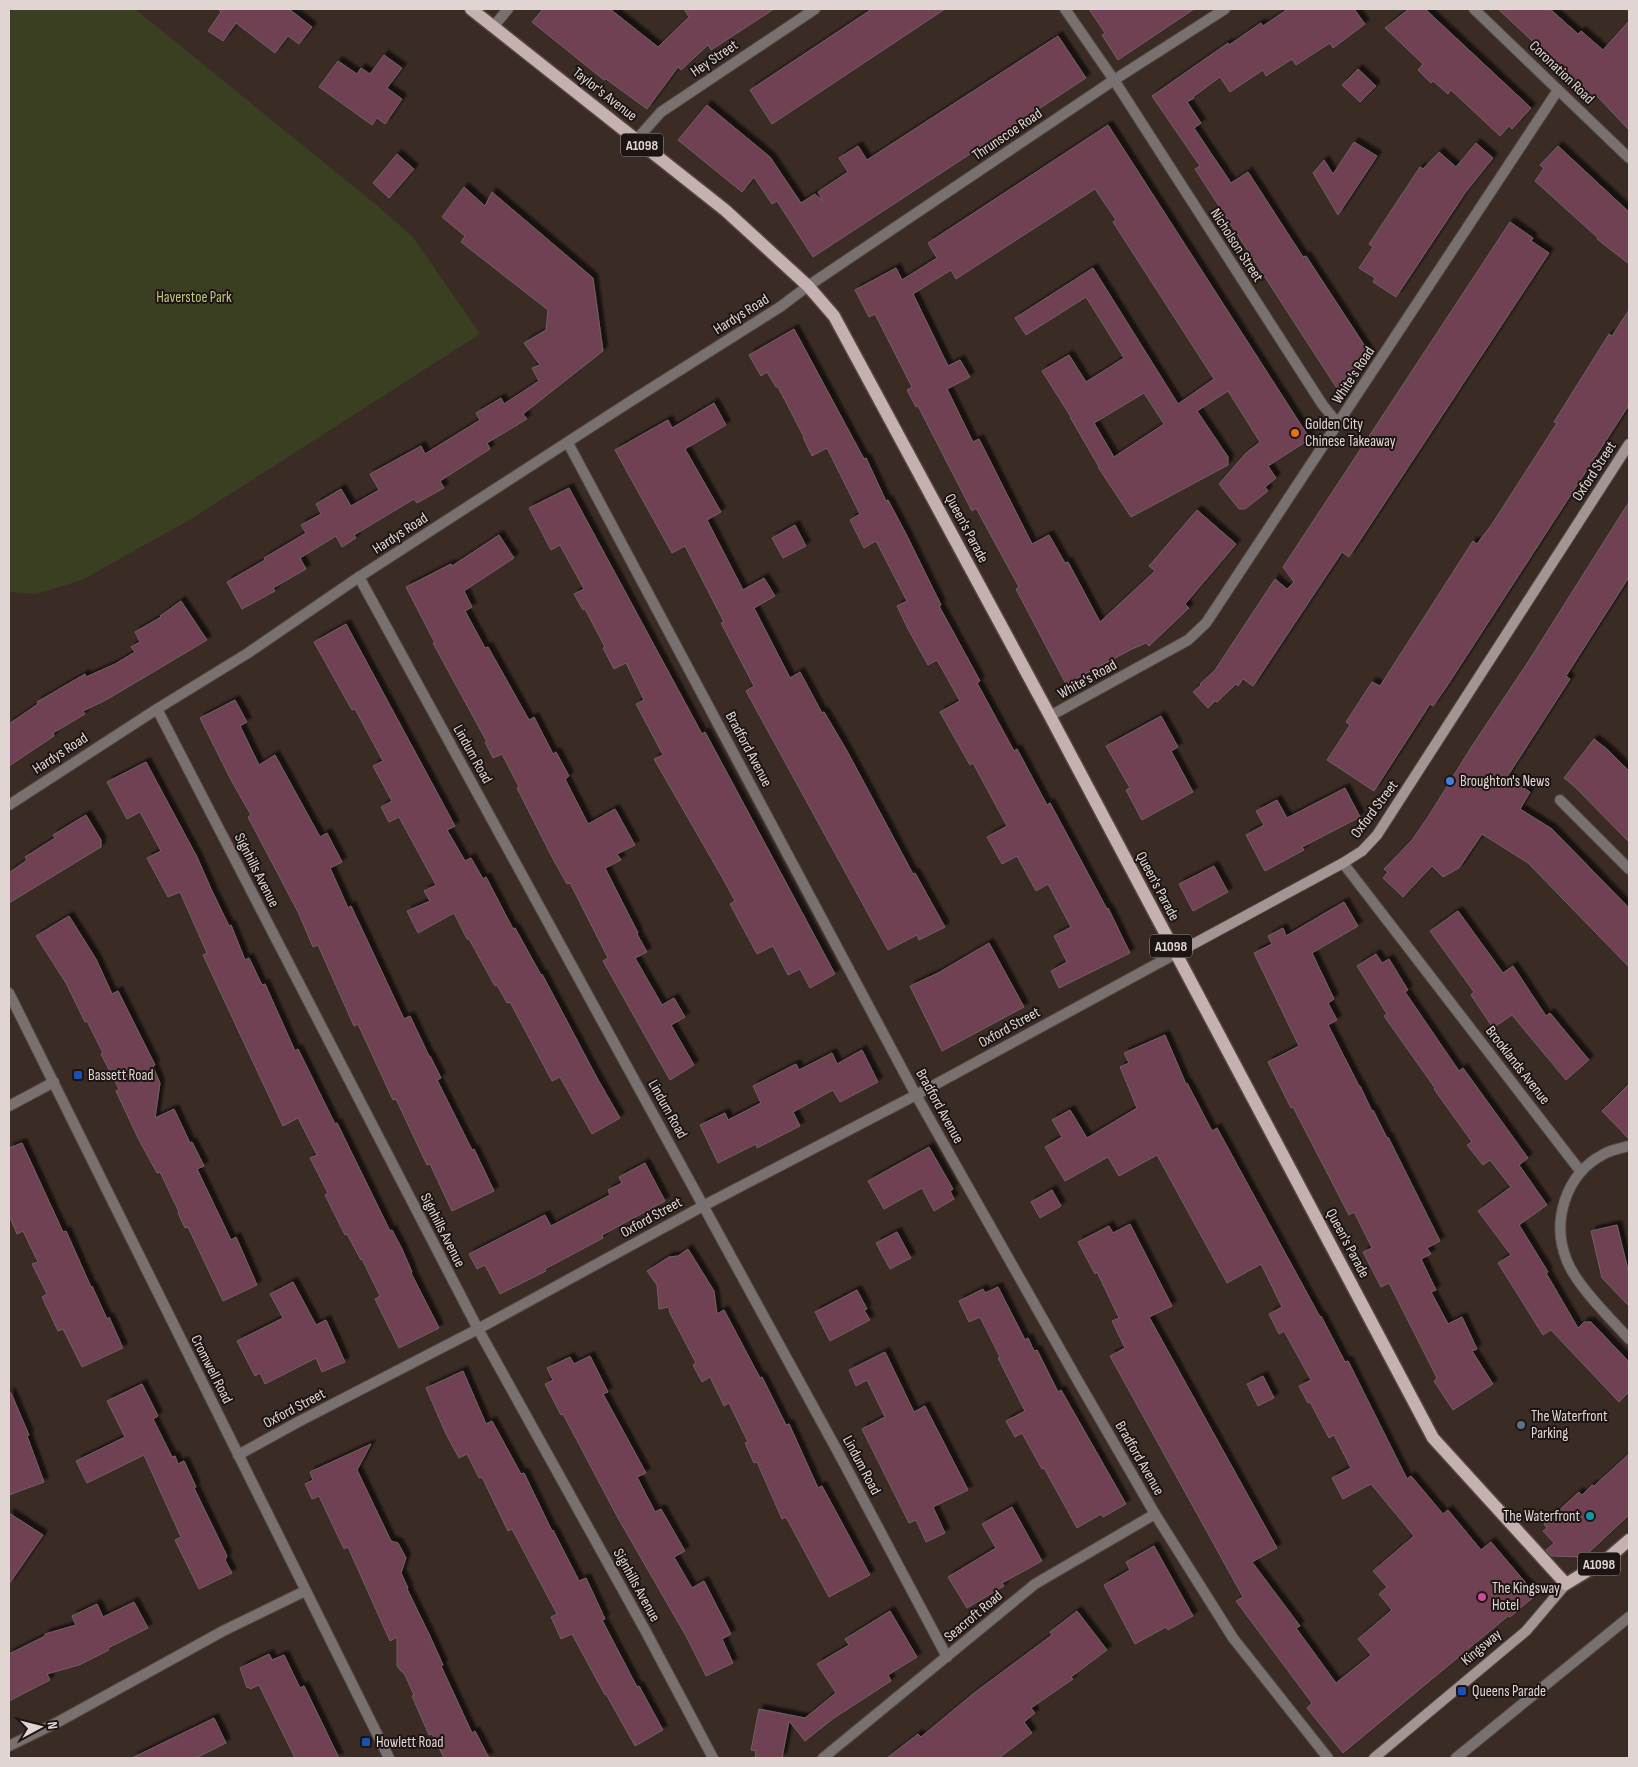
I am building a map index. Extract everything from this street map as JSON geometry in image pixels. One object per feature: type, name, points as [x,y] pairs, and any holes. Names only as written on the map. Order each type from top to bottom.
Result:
[{"type":"main road","name":"Taylor's Avenue","points":[[470,9],[725,210],[808,286]]},
{"type":"main road","name":"Queen's Parade","points":[[808,286],[834,316],[1050,716],[1433,1438],[1566,1584]]},
{"type":"main road","name":"Kingsway","points":[[1566,1584],[1607,1559],[1629,1540]]},
{"type":"street","points":[[493,26],[508,9]]},
{"type":"street","name":"Hey Street","points":[[636,140],[661,112],[815,9]]},
{"type":"street","name":"Nicholson Street","points":[[1065,9],[1114,80],[1322,404],[1338,424]]},
{"type":"street","name":"Thrunscoe Road","points":[[808,286],[1114,80],[1225,9]]},
{"type":"street","name":"Coronation Road","points":[[1474,9],[1629,158]]},
{"type":"street","name":"White's Road","points":[[1050,716],[1188,640],[1206,623],[1558,90]]},
{"type":"street","name":"Hardys Road","points":[[9,805],[248,653],[359,578],[780,307],[808,286]]},
{"type":"street","name":"Bradford Avenue","points":[[568,443],[916,1095],[1078,1381],[1155,1514],[1233,1638],[1328,1758]]},
{"type":"street","name":"Oxford Street","points":[[238,1455],[298,1422],[478,1330],[703,1206],[916,1095],[1362,851],[1377,835],[1629,444]]},
{"type":"street","name":"Lindum Road","points":[[359,578],[948,1657]]},
{"type":"street","name":"Signhills Avenue","points":[[158,709],[478,1330],[645,1630],[712,1758]]},
{"type":"street","points":[[1560,800],[1629,870]]},
{"type":"street","name":"Brooklands Avenue","points":[[1343,863],[1581,1172]]},
{"type":"street","name":"Cromwell Road","points":[[9,993],[389,1758]]},
{"type":"street","points":[[9,1106],[54,1082]]},
{"type":"street","points":[[1629,1146],[1603,1154],[1581,1172],[1568,1192],[1560,1215],[1560,1239],[1567,1262],[1595,1301],[1629,1339]]},
{"type":"street","name":"Seacroft Road","points":[[823,1758],[1035,1584],[1155,1514]]},
{"type":"street","name":"Kingsway","points":[[1374,1758],[1526,1631],[1566,1584]]},
{"type":"street","points":[[9,1746],[58,1722],[223,1631],[305,1591]]},
{"type":"street","points":[[1456,1758],[1629,1617]]},
{"type":"green space","name":"Haverstoe Park","points":[[9,9],[135,9],[413,237],[480,334],[191,519],[82,580],[36,594],[9,592]]},
{"type":"building","points":[[218,9],[289,9],[312,27],[299,44],[288,36],[275,53],[236,23],[223,41],[208,31],[221,12]]},
{"type":"building","points":[[543,9],[610,9],[658,47],[689,17],[684,9],[774,9],[711,50],[708,45],[681,70],[678,67],[647,109],[606,79],[604,80],[532,22]]},
{"type":"building","points":[[872,9],[945,9],[772,124],[750,90]]},
{"type":"building","points":[[1089,9],[1194,9],[1118,60],[1102,35],[1105,33]]},
{"type":"building","points":[[1288,9],[1354,9],[1365,24],[1333,48],[1330,43],[1296,65],[1292,59],[1266,76],[1263,70],[1230,92],[1220,77],[1187,102],[1201,123],[1194,128],[1231,183],[1248,172],[1303,257],[1306,256],[1370,354],[1338,390],[1195,169],[1200,166],[1152,96],[1228,43],[1229,45],[1261,23],[1263,26]]},
{"type":"building","points":[[1409,9],[1425,9],[1531,108],[1512,129],[1509,126],[1500,136],[1451,90],[1448,94],[1433,81],[1431,83],[1418,70],[1423,64],[1385,28]]},
{"type":"building","points":[[1498,9],[1550,9],[1578,34],[1581,31],[1603,50],[1629,21],[1629,130],[1595,94],[1591,99],[1573,83],[1575,81]]},
{"type":"building","points":[[1058,36],[1086,78],[813,257],[777,201],[772,204],[754,177],[742,192],[678,140],[707,105],[770,157],[801,203],[815,194],[823,201],[818,192],[848,172],[839,158],[858,146],[867,160]]},
{"type":"building","points":[[384,55],[402,68],[387,88],[402,99],[385,124],[377,118],[372,125],[319,87],[338,61],[357,74],[361,68],[370,74]]},
{"type":"building","points":[[1358,69],[1376,86],[1360,102],[1342,85]]},
{"type":"building","points":[[1108,125],[1310,439],[1268,466],[1276,478],[1265,487],[1268,491],[1245,509],[1239,509],[1219,484],[1246,453],[1260,442],[1228,391],[1197,411],[1228,457],[1228,465],[1131,517],[1098,467],[1071,417],[1042,371],[1069,355],[1086,382],[1124,358],[1086,297],[1026,335],[1015,318],[1093,268],[1178,404],[1214,379],[1113,222],[1116,220],[1095,189],[956,279],[951,270],[913,294],[948,366],[960,360],[970,377],[947,389],[973,442],[979,439],[1032,544],[1049,535],[1065,563],[1068,562],[1100,622],[1155,571],[1149,566],[1197,510],[1236,544],[1185,604],[1189,608],[1149,646],[1146,643],[1132,649],[1066,684],[1016,589],[1019,587],[976,508],[972,511],[918,406],[916,407],[907,390],[912,387],[875,314],[869,317],[855,290],[896,268],[902,280],[937,258],[928,243]],"holes":[[[1144,393],[1164,424],[1114,457],[1094,423]]]},
{"type":"building","points":[[1354,142],[1377,156],[1338,215],[1313,173],[1324,160],[1333,174]]},
{"type":"building","points":[[1476,143],[1493,158],[1465,193],[1396,297],[1373,282],[1375,278],[1359,268],[1373,247],[1369,244],[1420,167],[1423,169],[1439,152],[1456,167]]},
{"type":"building","points":[[1558,146],[1629,212],[1629,264],[1597,239],[1535,181],[1544,168],[1540,165]]},
{"type":"building","points":[[397,154],[414,169],[389,198],[373,183]]},
{"type":"building","points":[[464,187],[485,206],[492,192],[593,278],[603,351],[523,414],[527,419],[487,443],[490,449],[440,481],[444,488],[417,503],[414,499],[354,535],[356,538],[342,547],[336,536],[300,558],[306,569],[273,588],[275,591],[242,609],[227,582],[306,533],[301,525],[321,514],[316,504],[341,489],[351,506],[379,490],[370,474],[421,446],[425,454],[480,420],[476,413],[501,398],[504,404],[539,381],[532,368],[540,365],[524,343],[546,330],[548,310],[461,242],[465,236],[442,217]]},
{"type":"building","points":[[1510,222],[1533,238],[1531,241],[1549,253],[1349,557],[1342,552],[1253,686],[1243,679],[1238,686],[1236,684],[1208,708],[1193,692],[1215,670],[1275,579],[1287,589],[1294,582],[1283,567]]},
{"type":"building","points":[[1629,310],[1629,405],[1445,689],[1433,706],[1430,704],[1374,791],[1327,760],[1350,725],[1346,722],[1372,682],[1380,686],[1473,541],[1477,544],[1492,524],[1557,423],[1554,422],[1609,334],[1612,336]]},
{"type":"building","points":[[794,329],[864,459],[866,458],[886,501],[888,500],[906,534],[941,605],[939,606],[980,681],[977,683],[1014,751],[1017,749],[1047,805],[1050,803],[1108,908],[1130,953],[1059,988],[1051,971],[1067,962],[1054,936],[1071,927],[1048,884],[1036,891],[1017,856],[1002,864],[987,837],[1007,826],[973,763],[970,765],[940,712],[960,701],[937,660],[928,665],[908,629],[897,606],[907,601],[876,541],[864,548],[850,520],[860,514],[827,448],[812,456],[778,387],[776,387],[767,372],[761,376],[749,355]]},
{"type":"building","points":[[714,403],[726,425],[685,449],[721,512],[707,520],[743,590],[764,578],[775,596],[754,608],[790,678],[800,672],[822,713],[824,712],[913,874],[915,873],[945,927],[919,940],[917,935],[888,950],[746,691],[754,686],[721,623],[724,622],[685,546],[672,553],[615,450],[668,420],[672,428]]},
{"type":"building","points":[[569,488],[702,734],[705,732],[835,974],[810,988],[800,969],[788,975],[773,946],[757,954],[730,904],[735,901],[654,759],[663,755],[636,704],[644,700],[626,663],[614,669],[585,609],[583,610],[574,594],[584,589],[560,545],[551,550],[529,508]]},
{"type":"building","points":[[1629,502],[1629,577],[1566,676],[1570,679],[1507,777],[1530,792],[1520,809],[1552,829],[1629,908],[1629,967],[1528,863],[1482,834],[1459,868],[1443,877],[1432,866],[1403,897],[1383,878],[1388,872],[1384,869],[1412,840],[1428,817]]},
{"type":"building","points":[[795,525],[806,546],[783,558],[772,538]]},
{"type":"building","points":[[499,535],[514,558],[464,591],[472,607],[465,611],[485,648],[488,647],[529,720],[534,717],[553,754],[556,752],[569,776],[565,779],[588,824],[615,809],[635,845],[617,854],[621,860],[605,868],[647,952],[635,958],[662,1005],[674,998],[685,1017],[671,1025],[694,1065],[670,1080],[603,961],[608,958],[570,883],[567,884],[553,859],[502,754],[493,758],[485,742],[487,742],[433,643],[435,643],[406,587],[451,564],[452,566]]},
{"type":"building","points":[[181,601],[207,640],[106,700],[83,711],[85,714],[53,733],[54,736],[9,766],[9,724],[38,704],[37,702],[85,674],[86,677],[115,664],[135,652],[131,647],[140,642],[135,632],[161,617]]},
{"type":"building","points":[[346,624],[455,826],[447,830],[465,861],[471,858],[483,879],[486,877],[513,929],[515,928],[542,974],[620,1118],[592,1134],[560,1077],[552,1081],[510,1002],[507,1003],[497,985],[495,986],[454,913],[418,933],[407,911],[430,901],[424,891],[436,885],[399,817],[389,822],[381,807],[392,801],[373,766],[383,761],[355,709],[352,710],[314,642]]},
{"type":"building","points":[[235,700],[247,722],[240,726],[259,765],[275,755],[320,837],[327,833],[342,862],[330,868],[348,908],[351,906],[404,1019],[410,1016],[441,1078],[437,1080],[494,1191],[452,1211],[430,1164],[427,1165],[396,1099],[393,1100],[358,1024],[354,1026],[318,945],[313,947],[298,912],[248,817],[251,815],[200,718]]},
{"type":"building","points":[[1161,716],[1178,747],[1171,751],[1193,792],[1142,820],[1126,790],[1130,788],[1106,746]]},
{"type":"building","points":[[1594,739],[1629,771],[1629,842],[1564,778]]},
{"type":"building","points":[[146,762],[197,857],[229,926],[231,925],[245,960],[249,958],[262,985],[265,984],[295,1051],[298,1049],[335,1124],[337,1123],[390,1231],[392,1230],[402,1249],[411,1273],[439,1328],[399,1348],[375,1299],[380,1296],[362,1259],[347,1234],[345,1235],[325,1195],[328,1193],[310,1158],[317,1155],[298,1118],[283,1126],[203,955],[207,953],[180,892],[168,897],[147,858],[161,851],[140,812],[127,819],[107,782]]},
{"type":"building","points":[[1345,788],[1360,817],[1302,847],[1304,850],[1265,871],[1246,835],[1264,825],[1256,811],[1277,800],[1287,818]]},
{"type":"building","points":[[86,815],[101,840],[101,847],[9,903],[9,873],[27,860],[25,857],[55,838],[53,835]]},
{"type":"building","points":[[1214,866],[1228,892],[1193,911],[1179,884]]},
{"type":"building","points":[[1344,902],[1358,926],[1312,953],[1334,999],[1328,1003],[1337,1020],[1328,1025],[1372,1111],[1388,1137],[1440,1241],[1427,1248],[1431,1254],[1421,1259],[1436,1290],[1431,1292],[1448,1324],[1462,1317],[1477,1349],[1472,1351],[1493,1384],[1453,1410],[1434,1381],[1437,1378],[1389,1283],[1381,1287],[1363,1252],[1372,1248],[1354,1212],[1349,1215],[1268,1062],[1299,1046],[1254,953],[1272,944],[1268,936],[1283,928],[1286,936]]},
{"type":"building","points":[[1458,911],[1503,973],[1513,966],[1546,1016],[1550,1013],[1589,1060],[1566,1080],[1512,1015],[1493,1028],[1471,995],[1474,992],[1430,931]]},
{"type":"building","points":[[69,916],[96,959],[112,994],[118,991],[155,1065],[153,1067],[160,1083],[155,1118],[174,1109],[190,1143],[192,1142],[204,1166],[197,1169],[231,1240],[236,1237],[257,1285],[223,1301],[188,1227],[185,1228],[160,1172],[157,1173],[138,1138],[116,1091],[119,1089],[87,1021],[85,1022],[66,983],[36,936]]},
{"type":"building","points":[[989,943],[1024,1007],[942,1051],[910,986],[938,973]]},
{"type":"building","points":[[1376,954],[1382,963],[1389,959],[1408,990],[1405,992],[1459,1071],[1463,1068],[1528,1158],[1519,1165],[1547,1205],[1519,1225],[1548,1272],[1546,1273],[1578,1328],[1584,1322],[1591,1322],[1629,1362],[1629,1392],[1619,1402],[1551,1330],[1543,1335],[1498,1263],[1511,1255],[1478,1211],[1511,1187],[1490,1160],[1483,1165],[1467,1145],[1472,1142],[1384,1016],[1387,1014],[1357,966]]},
{"type":"building","points":[[1165,1035],[1186,1084],[1212,1131],[1217,1128],[1345,1362],[1348,1361],[1407,1479],[1411,1476],[1443,1514],[1448,1510],[1481,1550],[1491,1542],[1536,1595],[1343,1753],[1307,1708],[1312,1703],[1236,1601],[1243,1597],[1110,1356],[1125,1348],[1112,1321],[1119,1318],[1097,1272],[1095,1274],[1078,1242],[1109,1226],[1113,1233],[1130,1224],[1172,1306],[1149,1317],[1277,1548],[1252,1562],[1300,1626],[1296,1628],[1336,1683],[1371,1655],[1358,1639],[1392,1610],[1379,1594],[1387,1587],[1373,1571],[1414,1536],[1371,1484],[1343,1499],[1332,1478],[1351,1468],[1334,1435],[1329,1438],[1310,1402],[1308,1403],[1299,1386],[1311,1380],[1284,1331],[1279,1334],[1269,1314],[1282,1307],[1261,1264],[1227,1283],[1157,1155],[1119,1176],[1108,1157],[1065,1181],[1045,1147],[1062,1137],[1052,1120],[1070,1110],[1087,1138],[1137,1108],[1120,1067],[1129,1063],[1124,1053]]},
{"type":"building","points":[[862,1050],[878,1082],[840,1102],[833,1090],[793,1112],[800,1126],[757,1148],[756,1144],[718,1163],[700,1125],[725,1113],[728,1120],[761,1103],[753,1086],[796,1064],[799,1070],[832,1053],[837,1064]]},
{"type":"building","points":[[1629,1084],[1629,1139],[1602,1111]]},
{"type":"building","points":[[22,1143],[63,1232],[66,1231],[91,1287],[107,1319],[109,1317],[123,1348],[82,1367],[63,1329],[58,1331],[42,1297],[47,1294],[32,1264],[38,1262],[23,1231],[17,1234],[9,1215],[9,1148]]},
{"type":"building","points":[[929,1147],[953,1189],[950,1191],[954,1199],[934,1211],[922,1188],[884,1209],[868,1181]]},
{"type":"building","points":[[645,1163],[665,1201],[602,1235],[603,1238],[545,1269],[546,1271],[500,1294],[485,1265],[477,1269],[469,1254],[545,1215],[551,1226],[610,1195],[608,1190],[622,1183],[619,1177]]},
{"type":"building","points":[[1052,1190],[1061,1206],[1040,1218],[1031,1202]]},
{"type":"building","points":[[1617,1225],[1629,1274],[1629,1306],[1602,1278],[1591,1231]]},
{"type":"building","points":[[897,1232],[911,1258],[890,1269],[876,1243]]},
{"type":"building","points":[[688,1249],[714,1291],[717,1314],[724,1310],[760,1378],[762,1377],[786,1425],[789,1424],[818,1488],[822,1486],[870,1575],[829,1597],[786,1517],[782,1519],[757,1462],[754,1463],[745,1443],[748,1442],[729,1403],[724,1406],[710,1377],[702,1382],[693,1365],[696,1363],[670,1313],[669,1307],[659,1309],[657,1285],[647,1271],[669,1257],[678,1256]]},
{"type":"building","points":[[293,1282],[316,1325],[326,1320],[345,1362],[322,1372],[316,1358],[265,1384],[260,1373],[255,1376],[237,1341],[283,1318],[270,1294]]},
{"type":"building","points":[[998,1287],[1025,1340],[1028,1338],[1034,1351],[1037,1350],[1058,1392],[1061,1390],[1126,1504],[1103,1517],[1101,1514],[1077,1528],[1044,1468],[1042,1469],[1022,1433],[1015,1437],[1006,1421],[1025,1411],[980,1317],[969,1322],[959,1301],[983,1289],[985,1293]]},
{"type":"building","points":[[857,1290],[867,1309],[864,1310],[870,1320],[830,1341],[815,1312]]},
{"type":"building","points":[[885,1352],[914,1412],[925,1406],[968,1490],[933,1507],[945,1533],[926,1542],[916,1520],[909,1523],[862,1429],[885,1417],[867,1380],[856,1386],[849,1370]]},
{"type":"building","points":[[590,1356],[608,1392],[603,1394],[646,1473],[637,1477],[655,1512],[661,1509],[685,1551],[674,1557],[692,1588],[704,1581],[731,1634],[722,1639],[733,1663],[706,1676],[686,1636],[618,1518],[545,1384],[553,1380],[547,1368],[570,1357],[574,1364]]},
{"type":"building","points":[[463,1371],[486,1424],[492,1421],[521,1474],[524,1473],[579,1581],[586,1578],[605,1619],[602,1620],[637,1687],[639,1686],[663,1730],[635,1746],[572,1634],[561,1639],[551,1617],[557,1614],[512,1529],[508,1531],[482,1477],[479,1478],[467,1454],[459,1458],[446,1434],[426,1388]]},
{"type":"building","points":[[1263,1376],[1274,1398],[1258,1406],[1247,1384]]},
{"type":"building","points":[[142,1384],[158,1416],[153,1419],[172,1457],[175,1456],[178,1464],[184,1461],[196,1487],[194,1488],[227,1556],[225,1560],[232,1573],[199,1589],[175,1540],[181,1537],[144,1455],[87,1483],[76,1461],[125,1437],[107,1401]]},
{"type":"building","points":[[9,1393],[11,1393],[29,1435],[27,1436],[44,1482],[9,1495]]},
{"type":"building","points":[[371,1444],[357,1470],[391,1541],[398,1543],[406,1558],[401,1573],[407,1589],[443,1665],[441,1666],[472,1733],[475,1731],[489,1758],[444,1758],[432,1734],[429,1735],[404,1673],[397,1666],[397,1637],[390,1641],[348,1547],[344,1549],[319,1496],[312,1499],[305,1484],[313,1480],[310,1472]]},
{"type":"building","name":"The Waterfront","points":[[1629,1454],[1629,1515],[1584,1557],[1551,1556],[1546,1550],[1554,1543],[1543,1531],[1547,1528],[1544,1524],[1579,1492],[1582,1495],[1592,1485],[1594,1486]]},
{"type":"building","points":[[1012,1507],[1042,1561],[1002,1583],[1004,1586],[967,1608],[948,1577],[996,1548],[982,1524]]},
{"type":"building","points":[[9,1513],[43,1535],[9,1584]]},
{"type":"building","points":[[1154,1546],[1193,1616],[1168,1630],[1166,1627],[1135,1644],[1104,1585],[1130,1570],[1126,1562]]},
{"type":"building","points":[[134,1602],[148,1628],[79,1665],[47,1674],[50,1680],[9,1701],[9,1654],[45,1636],[45,1634],[76,1625],[72,1616],[97,1604],[103,1617]]},
{"type":"building","points":[[890,1611],[917,1657],[888,1675],[891,1681],[834,1718],[805,1741],[789,1721],[782,1758],[755,1758],[756,1751],[751,1750],[759,1709],[805,1718],[836,1693],[817,1664],[849,1645],[845,1639]]},
{"type":"building","points":[[1077,1611],[1107,1650],[1071,1677],[1073,1679],[1031,1708],[1035,1713],[1024,1722],[1032,1733],[999,1758],[887,1758],[918,1734],[921,1737],[974,1693],[1052,1635],[1050,1632]]},
{"type":"building","points":[[269,1654],[272,1660],[284,1655],[300,1688],[304,1686],[339,1758],[295,1758],[259,1685],[250,1689],[249,1687],[247,1688],[240,1668]]},
{"type":"building","points":[[214,1718],[226,1743],[196,1758],[132,1758]]},
{"type":"place","name":"Golden City Chinese Takeaway","points":[[1295,433]]},
{"type":"place","name":"Broughton's News","points":[[1450,781]]},
{"type":"place","name":"Bassett Road","points":[[78,1075]]},
{"type":"place","name":"The Waterfront Parking","points":[[1521,1425]]},
{"type":"place","name":"The Waterfront","points":[[1590,1516]]},
{"type":"place","name":"The Kingsway Hotel","points":[[1482,1597]]},
{"type":"place","name":"Queens Parade","points":[[1462,1691]]},
{"type":"place","name":"Howlett Road","points":[[366,1742]]}]
